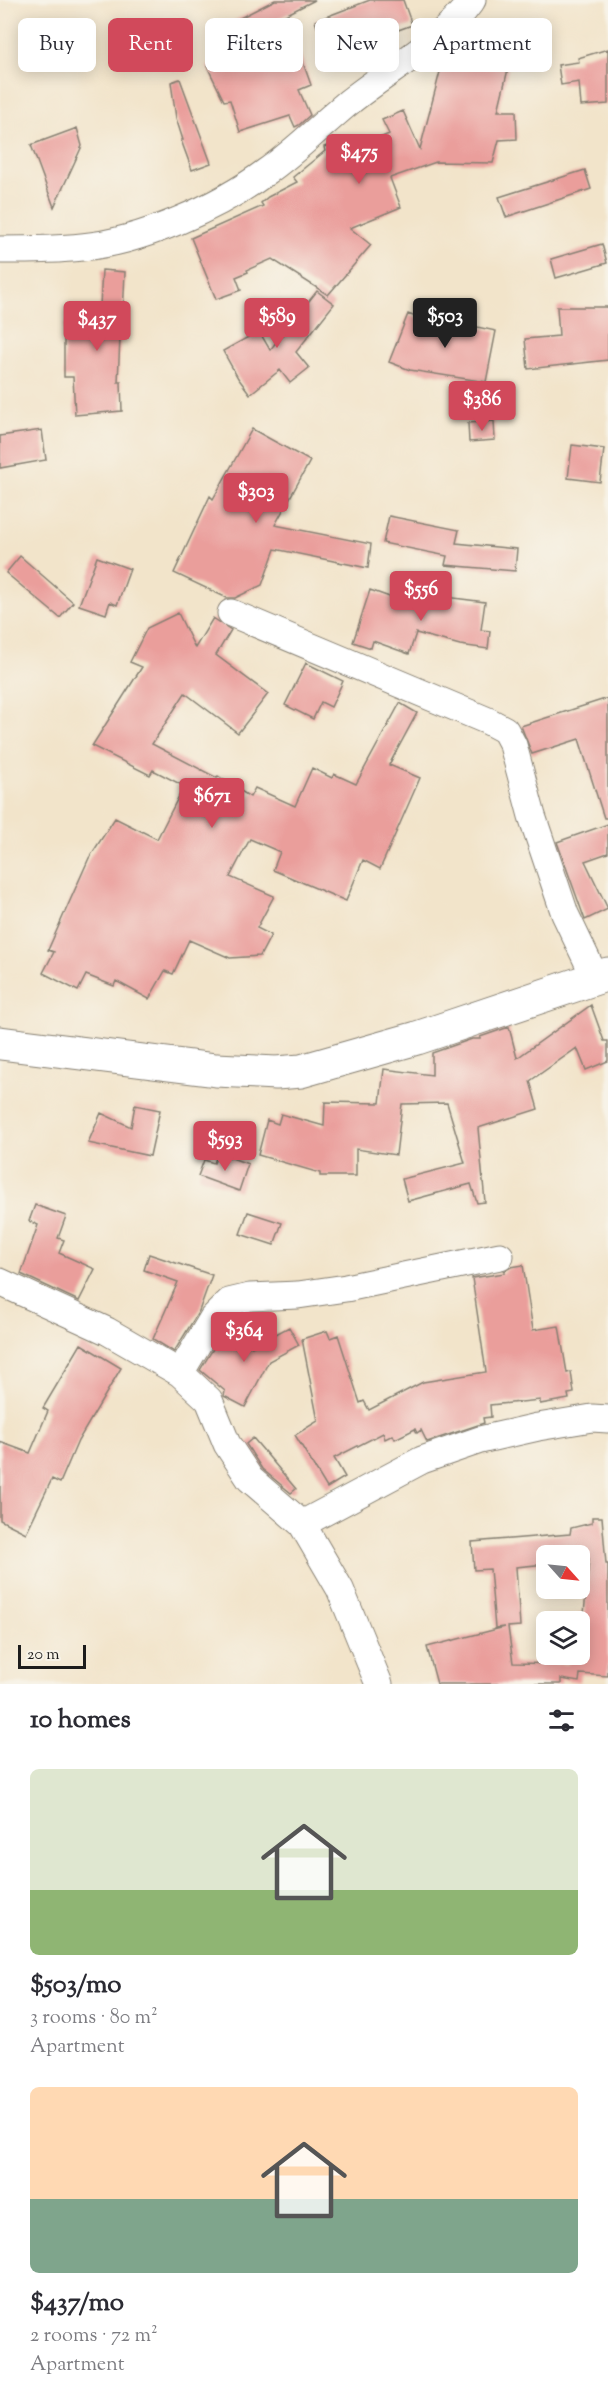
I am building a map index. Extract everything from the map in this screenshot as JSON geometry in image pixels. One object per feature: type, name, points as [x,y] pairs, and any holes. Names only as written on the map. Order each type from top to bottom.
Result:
[{"type":"street","points":[[0,250],[84,247],[133,236],[180,220],[225,197],[265,173],[310,138],[349,102],[430,43],[472,0]]},
{"type":"street","points":[[0,1043],[216,1070],[276,1073],[302,1071],[417,1038],[602,976],[565,914],[532,816],[513,745],[505,730],[231,613]]},
{"type":"street","points":[[180,1373],[213,1318],[229,1302],[250,1297],[346,1288],[500,1256]]},
{"type":"street","points":[[0,1282],[107,1331],[180,1373],[209,1400],[227,1444],[250,1479],[302,1524],[340,1589],[379,1684]]},
{"type":"street","points":[[302,1524],[422,1460],[461,1446],[538,1427],[592,1418],[608,1419]]},
{"type":"building","points":[[275,0],[315,0],[279,18],[240,18]]},
{"type":"building","points":[[370,0],[403,0],[411,25],[399,30],[399,18],[323,18]]},
{"type":"building","points":[[608,49],[608,104],[581,106],[579,82],[561,85],[558,65],[579,62],[578,58]]},
{"type":"building","points":[[303,62],[311,85],[299,90],[310,115],[295,127],[290,116],[240,132],[230,100],[224,101],[210,72],[303,72]]},
{"type":"building","points":[[440,72],[507,72],[498,111],[516,111],[517,139],[499,140],[493,163],[436,162],[390,178],[401,207],[350,228],[371,245],[328,295],[272,259],[236,277],[241,290],[216,299],[191,238],[263,206],[261,203],[268,197],[297,182],[293,177],[325,151],[324,147],[350,138],[353,149],[389,134],[382,120],[403,111],[420,149]]},
{"type":"building","points":[[180,79],[211,163],[192,170],[181,140],[183,140],[176,118],[171,82]]},
{"type":"building","points":[[77,128],[82,146],[54,207],[31,145]]},
{"type":"building","points":[[585,170],[591,189],[506,217],[499,197]]},
{"type":"building","points":[[602,244],[607,263],[556,278],[551,259]]},
{"type":"building","points":[[102,270],[125,272],[118,382],[121,382],[122,411],[75,415],[73,377],[64,377],[64,324],[99,324]]},
{"type":"building","points":[[317,291],[334,304],[296,352],[309,368],[290,383],[280,370],[250,394],[223,351],[259,331],[270,350]]},
{"type":"building","points":[[557,307],[608,307],[608,360],[528,369],[525,339],[559,336]]},
{"type":"building","points":[[408,314],[434,324],[435,318],[496,331],[486,382],[410,370],[389,362]]},
{"type":"building","points":[[494,421],[495,440],[469,442],[468,423]]},
{"type":"building","points":[[252,429],[310,461],[275,525],[371,544],[368,568],[275,549],[262,585],[235,598],[227,598],[174,573],[210,496],[213,499]]},
{"type":"building","points":[[42,430],[46,460],[0,468],[0,436]]},
{"type":"building","points":[[572,445],[604,449],[600,482],[568,478]]},
{"type":"building","points":[[389,516],[459,530],[456,543],[517,549],[515,571],[445,565],[447,556],[383,543]]},
{"type":"building","points":[[20,556],[73,602],[60,618],[6,573]]},
{"type":"building","points":[[97,557],[130,569],[117,605],[110,602],[106,614],[79,605]]},
{"type":"building","points":[[370,590],[409,604],[412,594],[436,602],[438,596],[485,602],[481,630],[490,631],[488,649],[460,645],[416,633],[409,654],[373,641],[371,648],[353,642]]},
{"type":"building","points":[[178,613],[195,648],[213,618],[231,630],[216,655],[268,694],[238,733],[185,693],[152,744],[217,778],[218,776],[250,797],[255,788],[295,806],[312,768],[332,778],[334,774],[356,784],[400,703],[417,713],[389,765],[420,778],[380,869],[363,860],[346,901],[273,870],[280,852],[250,839],[230,877],[274,896],[257,928],[271,935],[260,956],[230,958],[189,940],[173,974],[165,971],[149,999],[116,981],[114,986],[86,975],[78,991],[43,973],[54,952],[48,950],[89,858],[115,818],[157,839],[184,786],[153,770],[150,775],[92,746],[142,667],[130,662],[147,628]]},
{"type":"building","points":[[306,663],[343,681],[331,707],[321,702],[313,719],[285,705]]},
{"type":"building","points":[[608,698],[608,818],[604,818],[579,739],[532,754],[521,726]]},
{"type":"building","points":[[608,824],[608,853],[585,861],[608,909],[585,920],[557,842]]},
{"type":"building","points":[[591,1005],[604,1041],[608,1041],[608,1061],[586,1070],[577,1048],[530,1081],[538,1109],[478,1128],[485,1202],[477,1203],[471,1184],[408,1201],[402,1179],[465,1163],[447,1103],[402,1104],[396,1155],[356,1149],[356,1176],[320,1176],[320,1173],[258,1155],[267,1120],[278,1124],[281,1114],[324,1126],[325,1102],[380,1103],[384,1069],[432,1075],[432,1053],[472,1039],[480,1039],[480,1037],[509,1027],[517,1058]]},
{"type":"building","points":[[135,1105],[160,1110],[150,1156],[88,1143],[101,1113],[131,1127]]},
{"type":"building","points":[[218,1153],[248,1164],[239,1191],[198,1176],[204,1160],[214,1163]]},
{"type":"building","points":[[35,1205],[66,1216],[58,1238],[64,1240],[59,1253],[95,1269],[79,1301],[21,1274],[38,1225],[29,1221]]},
{"type":"building","points":[[248,1212],[282,1223],[274,1245],[240,1234]]},
{"type":"building","points":[[149,1254],[212,1275],[199,1311],[174,1352],[153,1339],[178,1282],[144,1270]]},
{"type":"building","points":[[523,1265],[533,1330],[559,1326],[567,1373],[571,1372],[574,1393],[568,1394],[569,1399],[540,1404],[540,1400],[490,1405],[491,1417],[483,1418],[484,1423],[427,1442],[421,1430],[417,1433],[415,1429],[395,1439],[393,1435],[385,1439],[383,1433],[334,1458],[345,1477],[327,1488],[295,1435],[318,1421],[302,1339],[327,1331],[330,1338],[338,1335],[360,1403],[364,1401],[369,1410],[423,1382],[486,1372],[472,1278],[505,1273],[504,1271],[511,1267]]},
{"type":"building","points":[[289,1327],[299,1345],[269,1361],[245,1407],[224,1396],[225,1391],[200,1370],[224,1331],[252,1347]]},
{"type":"building","points":[[81,1344],[121,1368],[78,1441],[60,1483],[52,1479],[26,1533],[0,1520],[0,1442],[30,1453],[48,1411],[43,1408]]},
{"type":"building","points":[[253,1438],[296,1489],[291,1493],[262,1469],[246,1444]]},
{"type":"building","points":[[592,1517],[602,1517],[606,1564],[608,1564],[608,1676],[580,1674],[579,1682],[561,1679],[561,1684],[437,1684],[427,1647],[505,1627],[495,1628],[490,1569],[474,1570],[472,1542],[570,1534],[571,1528],[592,1523]],"holes":[[[536,1545],[590,1545],[590,1599],[585,1599],[584,1611],[590,1611],[590,1665],[513,1663],[508,1627],[520,1626],[516,1567],[536,1565]]]}]
